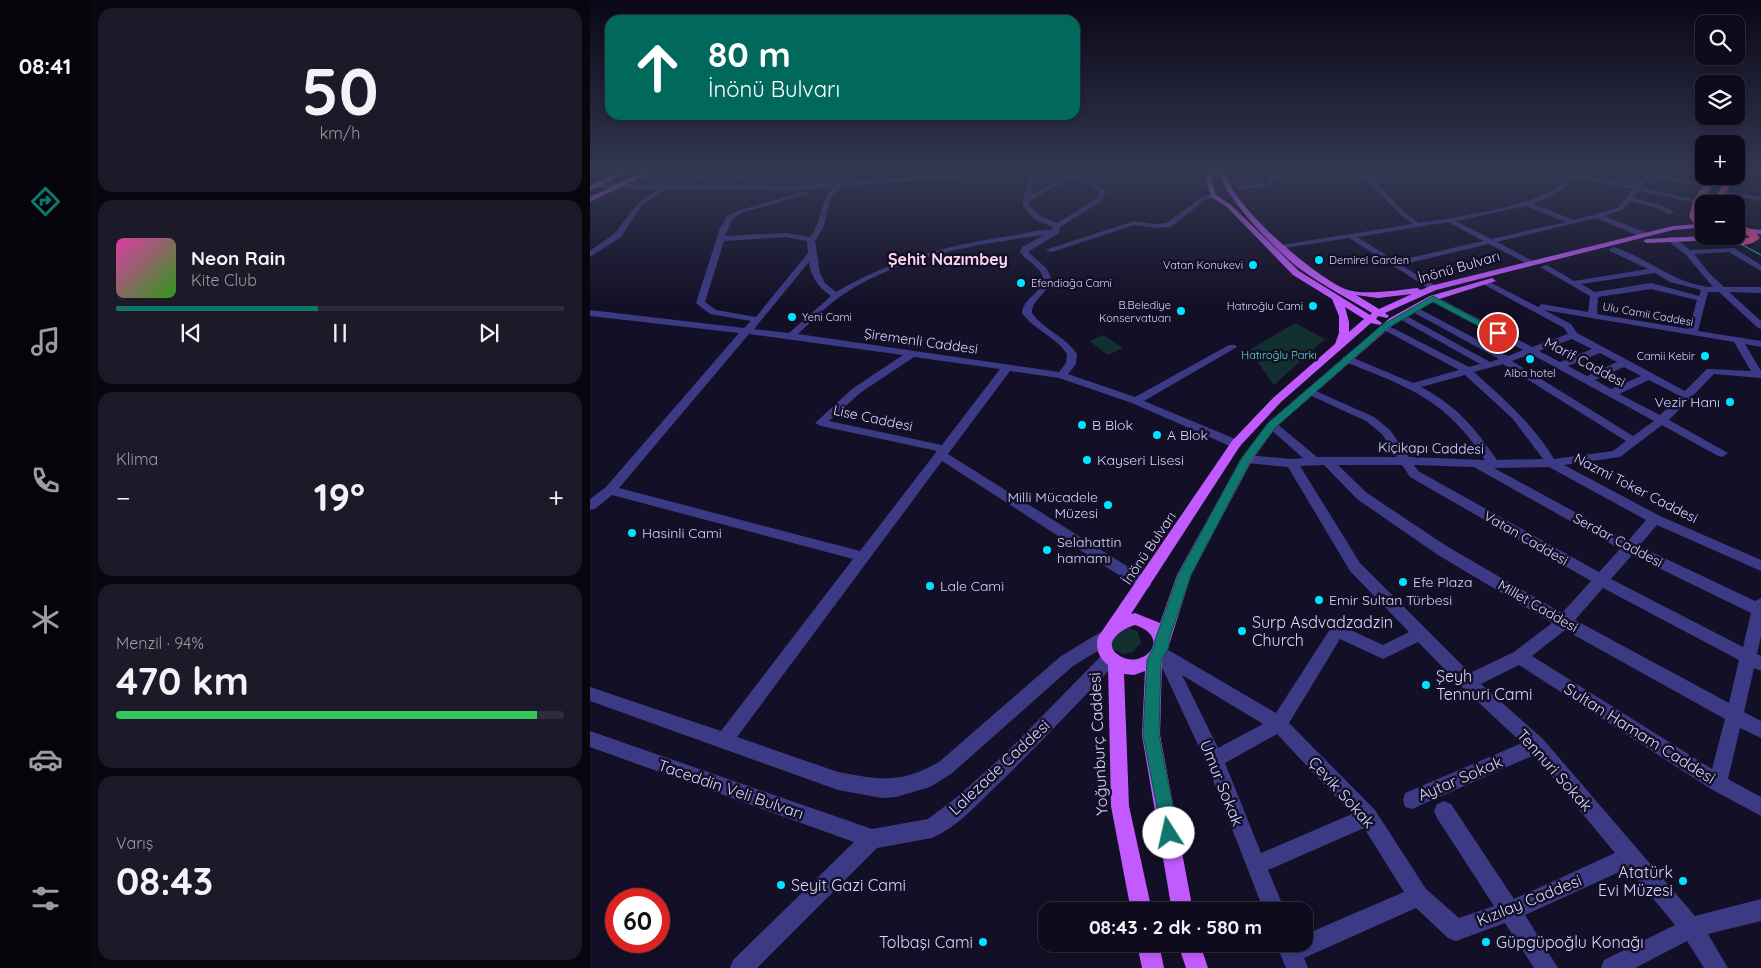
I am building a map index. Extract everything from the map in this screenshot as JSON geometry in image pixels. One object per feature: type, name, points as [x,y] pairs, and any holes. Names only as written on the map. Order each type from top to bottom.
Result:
[{"type":"highway","points":[[1745,229],[1759,238]]},
{"type":"highway","points":[[1745,242],[1759,238]]},
{"type":"highway","points":[[1745,243],[1761,250]]},
{"type":"main road","points":[[1238,215],[1296,273],[1334,297],[1374,316],[1393,321]]},
{"type":"main road","points":[[1251,215],[1278,245],[1303,267],[1342,291],[1374,316]]},
{"type":"main road","name":"İnönü Bulvarı","points":[[1107,635],[1144,584],[1236,444],[1277,400],[1374,316],[1432,292],[1530,263],[1644,234],[1673,228],[1695,227]]},
{"type":"main road","name":"İnönü Bulvarı","points":[[1160,652],[1184,575],[1246,459],[1272,425],[1309,391],[1393,321],[1414,309],[1432,292],[1485,283],[1651,240],[1695,238]]},
{"type":"main road","points":[[1342,291],[1378,295],[1432,292]]},
{"type":"main road","points":[[1334,297],[1341,307],[1345,318],[1346,329],[1340,344]]},
{"type":"main road","points":[[1160,652],[1139,667],[1131,667],[1113,660],[1106,652],[1107,635],[1120,622],[1136,619],[1150,623],[1160,633],[1160,652],[1151,735],[1181,902]]},
{"type":"main road","name":"Yoğunburç Caddesi","points":[[1113,660],[1120,806],[1139,902]]},
{"type":"main road","points":[[1150,952],[1153,968]]},
{"type":"main road","points":[[1191,952],[1196,968]]},
{"type":"street","points":[[590,255],[618,235],[632,215]]},
{"type":"street","points":[[734,215],[726,224],[700,304],[713,312],[758,320]]},
{"type":"street","points":[[823,215],[821,227],[811,241],[814,270],[817,279],[825,288],[837,296]]},
{"type":"street","points":[[1034,215],[1057,229]]},
{"type":"street","points":[[1061,375],[1071,364],[1072,354],[1067,346],[1031,319],[1027,313],[1028,303],[1042,291],[1047,278],[1045,272],[1024,252],[1025,249],[1077,215]]},
{"type":"street","points":[[1049,250],[1134,223],[1156,226],[1168,225],[1181,215]]},
{"type":"street","points":[[1406,215],[1416,222]]},
{"type":"street","points":[[1278,245],[1451,215]]},
{"type":"street","points":[[1278,245],[1350,236],[1472,215]]},
{"type":"street","points":[[1556,215],[1574,222]]},
{"type":"street","points":[[1394,264],[1598,216],[1644,234]]},
{"type":"street","points":[[1449,220],[1530,263]]},
{"type":"street","points":[[790,336],[837,296],[873,276],[933,254],[1057,229]]},
{"type":"street","points":[[721,239],[786,235],[802,237],[811,241]]},
{"type":"street","name":"Marif Caddesi","points":[[1350,236],[1394,264],[1432,292],[1531,351],[1722,453]]},
{"type":"street","points":[[1671,239],[1688,252],[1707,276],[1761,326]]},
{"type":"street","points":[[1613,249],[1673,280],[1705,289],[1761,290]]},
{"type":"street","points":[[1688,252],[1731,250],[1761,270]]},
{"type":"street","points":[[590,506],[610,490],[746,330],[758,320],[812,252]]},
{"type":"street","points":[[1544,267],[1594,295],[1651,286],[1702,299]]},
{"type":"street","points":[[1575,283],[1656,270]]},
{"type":"street","points":[[1693,333],[1707,276]]},
{"type":"street","points":[[1485,283],[1531,305],[1599,350],[1687,396]]},
{"type":"street","points":[[1592,316],[1594,295]]},
{"type":"street","name":"Ulu Camii Caddesi","points":[[1531,305],[1761,344]]},
{"type":"street","points":[[1414,309],[1505,360],[1634,441],[1662,420],[1711,371],[1759,375]]},
{"type":"street","points":[[1570,330],[1572,312]]},
{"type":"street","name":"Şiremenli Caddesi","points":[[590,313],[746,330],[1061,375],[1136,401],[1236,444]]},
{"type":"street","points":[[1393,321],[1488,365]]},
{"type":"street","points":[[1393,321],[1466,370],[1516,416],[1552,463]]},
{"type":"street","points":[[1412,386],[1531,351],[1570,330]]},
{"type":"street","points":[[1738,340],[1759,375]]},
{"type":"street","points":[[1136,401],[1232,347]]},
{"type":"street","points":[[1559,366],[1599,350]]},
{"type":"street","name":"Lise Caddesi","points":[[913,353],[856,391],[821,423],[943,452],[1144,584]]},
{"type":"street","points":[[1347,359],[1412,386],[1435,398],[1467,426],[1494,464]]},
{"type":"street","points":[[1587,380],[1624,364]]},
{"type":"street","points":[[724,741],[864,558],[1006,367]]},
{"type":"street","points":[[1612,393],[1649,376]]},
{"type":"street","name":"Vatan Caddesi","points":[[1309,391],[1370,419],[1386,432],[1414,474],[1601,580],[1754,661]]},
{"type":"street","points":[[1272,425],[1314,461]]},
{"type":"street","name":"Kiçikapı Caddesi","points":[[1246,459],[1292,463],[1314,461],[1329,463],[1406,461],[1494,464],[1552,463],[1616,454],[1634,441]]},
{"type":"street","name":"Tennuri Sokak","points":[[1292,463],[1355,567],[1468,682],[1537,746],[1691,928],[1717,968]]},
{"type":"street","name":"Millet Caddesi","points":[[1329,463],[1362,496],[1443,550],[1564,622],[1761,730]]},
{"type":"street","name":"Serdar Caddesi","points":[[1477,463],[1630,548],[1760,608]]},
{"type":"street","name":"Nazmi Toker Caddesi","points":[[1552,463],[1655,520],[1761,566]]},
{"type":"street","points":[[610,490],[864,558]]},
{"type":"street","points":[[1468,682],[1520,657],[1564,622],[1655,520]]},
{"type":"street","points":[[1718,783],[1734,715],[1754,661],[1760,608]]},
{"type":"street","points":[[1214,759],[1279,724],[1337,631],[1383,652],[1421,633]]},
{"type":"street","points":[[590,694],[838,781],[875,788],[896,788],[911,785],[934,775],[956,760],[1067,660],[1107,635]]},
{"type":"street","name":"Çevik Sokak","points":[[1160,652],[1279,724],[1368,817],[1418,896],[1456,930]]},
{"type":"street","name":"Umur Sokak","points":[[1160,652],[1171,665],[1188,708],[1214,759],[1270,902]]},
{"type":"street","name":"Sultan Hamam Caddesi","points":[[1520,657],[1718,783],[1761,807]]},
{"type":"street","name":"Lalezade Caddesi","points":[[872,839],[932,828],[964,804],[1113,660]]},
{"type":"street","name":"Taceddin Veli Bulvarı","points":[[590,739],[872,839]]},
{"type":"street","name":"Aytar Sokak","points":[[1412,800],[1537,746]]},
{"type":"street","points":[[1444,811],[1547,968]]},
{"type":"street","points":[[1255,866],[1368,817]]},
{"type":"street","points":[[740,968],[872,839]]},
{"type":"street","name":"Kızılay Caddesi","points":[[1456,930],[1511,911],[1630,857]]},
{"type":"street","points":[[1291,955],[1418,896]]},
{"type":"street","points":[[1612,968],[1691,928],[1761,910]]},
{"type":"green space","name":"Hatıroğlu Parkı","points":[[1295,323],[1325,339],[1274,385],[1249,350]]},
{"type":"green space","points":[[1103,335],[1123,348],[1108,355],[1089,341]]},
{"type":"green space","points":[[1127,627],[1138,632],[1141,643],[1133,652],[1124,654],[1112,649],[1110,638]]},
{"type":"tram line","points":[[1743,245],[1761,255]]},
{"type":"place","name":"Demirel Garden","points":[[1319,260]]},
{"type":"place","name":"Vatan Konukevi","points":[[1253,265]]},
{"type":"place","name":"Efendiağa Cami","points":[[1021,283]]},
{"type":"place","name":"Hatıroğlu Cami","points":[[1313,306]]},
{"type":"place","name":"B.Belediye Konservatuarı","points":[[1181,311]]},
{"type":"place","name":"Yeni Cami","points":[[792,317]]},
{"type":"place","name":"Camii Kebir","points":[[1705,356]]},
{"type":"place","name":"Alba hotel","points":[[1530,359]]},
{"type":"place","name":"Vezir Hanı","points":[[1730,402]]},
{"type":"place","name":"B Blok","points":[[1082,425]]},
{"type":"place","name":"A Blok","points":[[1157,435]]},
{"type":"place","name":"Kayseri Lisesi","points":[[1087,460]]},
{"type":"place","name":"Milli Mücadele Müzesi","points":[[1108,505]]},
{"type":"place","name":"Hasinli Cami","points":[[632,533]]},
{"type":"place","name":"Selahattin hamamı","points":[[1047,550]]},
{"type":"place","name":"Efe Plaza","points":[[1403,582]]},
{"type":"place","name":"Lale Cami","points":[[930,586]]},
{"type":"place","name":"Emir Sultan Türbesi","points":[[1319,600]]},
{"type":"place","name":"Surp Asdvadzadzin Church","points":[[1242,631]]},
{"type":"place","name":"Şeyh Tennuri Cami","points":[[1426,685]]},
{"type":"place","name":"Atatürk Evi Müzesi","points":[[1683,881]]},
{"type":"place","name":"Seyit Gazi Cami","points":[[781,885]]},
{"type":"place","name":"Tolbaşı Cami","points":[[983,942]]},
{"type":"place","name":"Güpgüpoğlu Konağı","points":[[1486,942]]},
{"type":"district","name":"Şehit Nazımbey","points":[[948,259]]},
{"type":"route","points":[[1169,833],[1151,735],[1154,660],[1162,647],[1162,640],[1184,575],[1246,459],[1272,425],[1309,391],[1393,320],[1433,298],[1498,333]]}]
